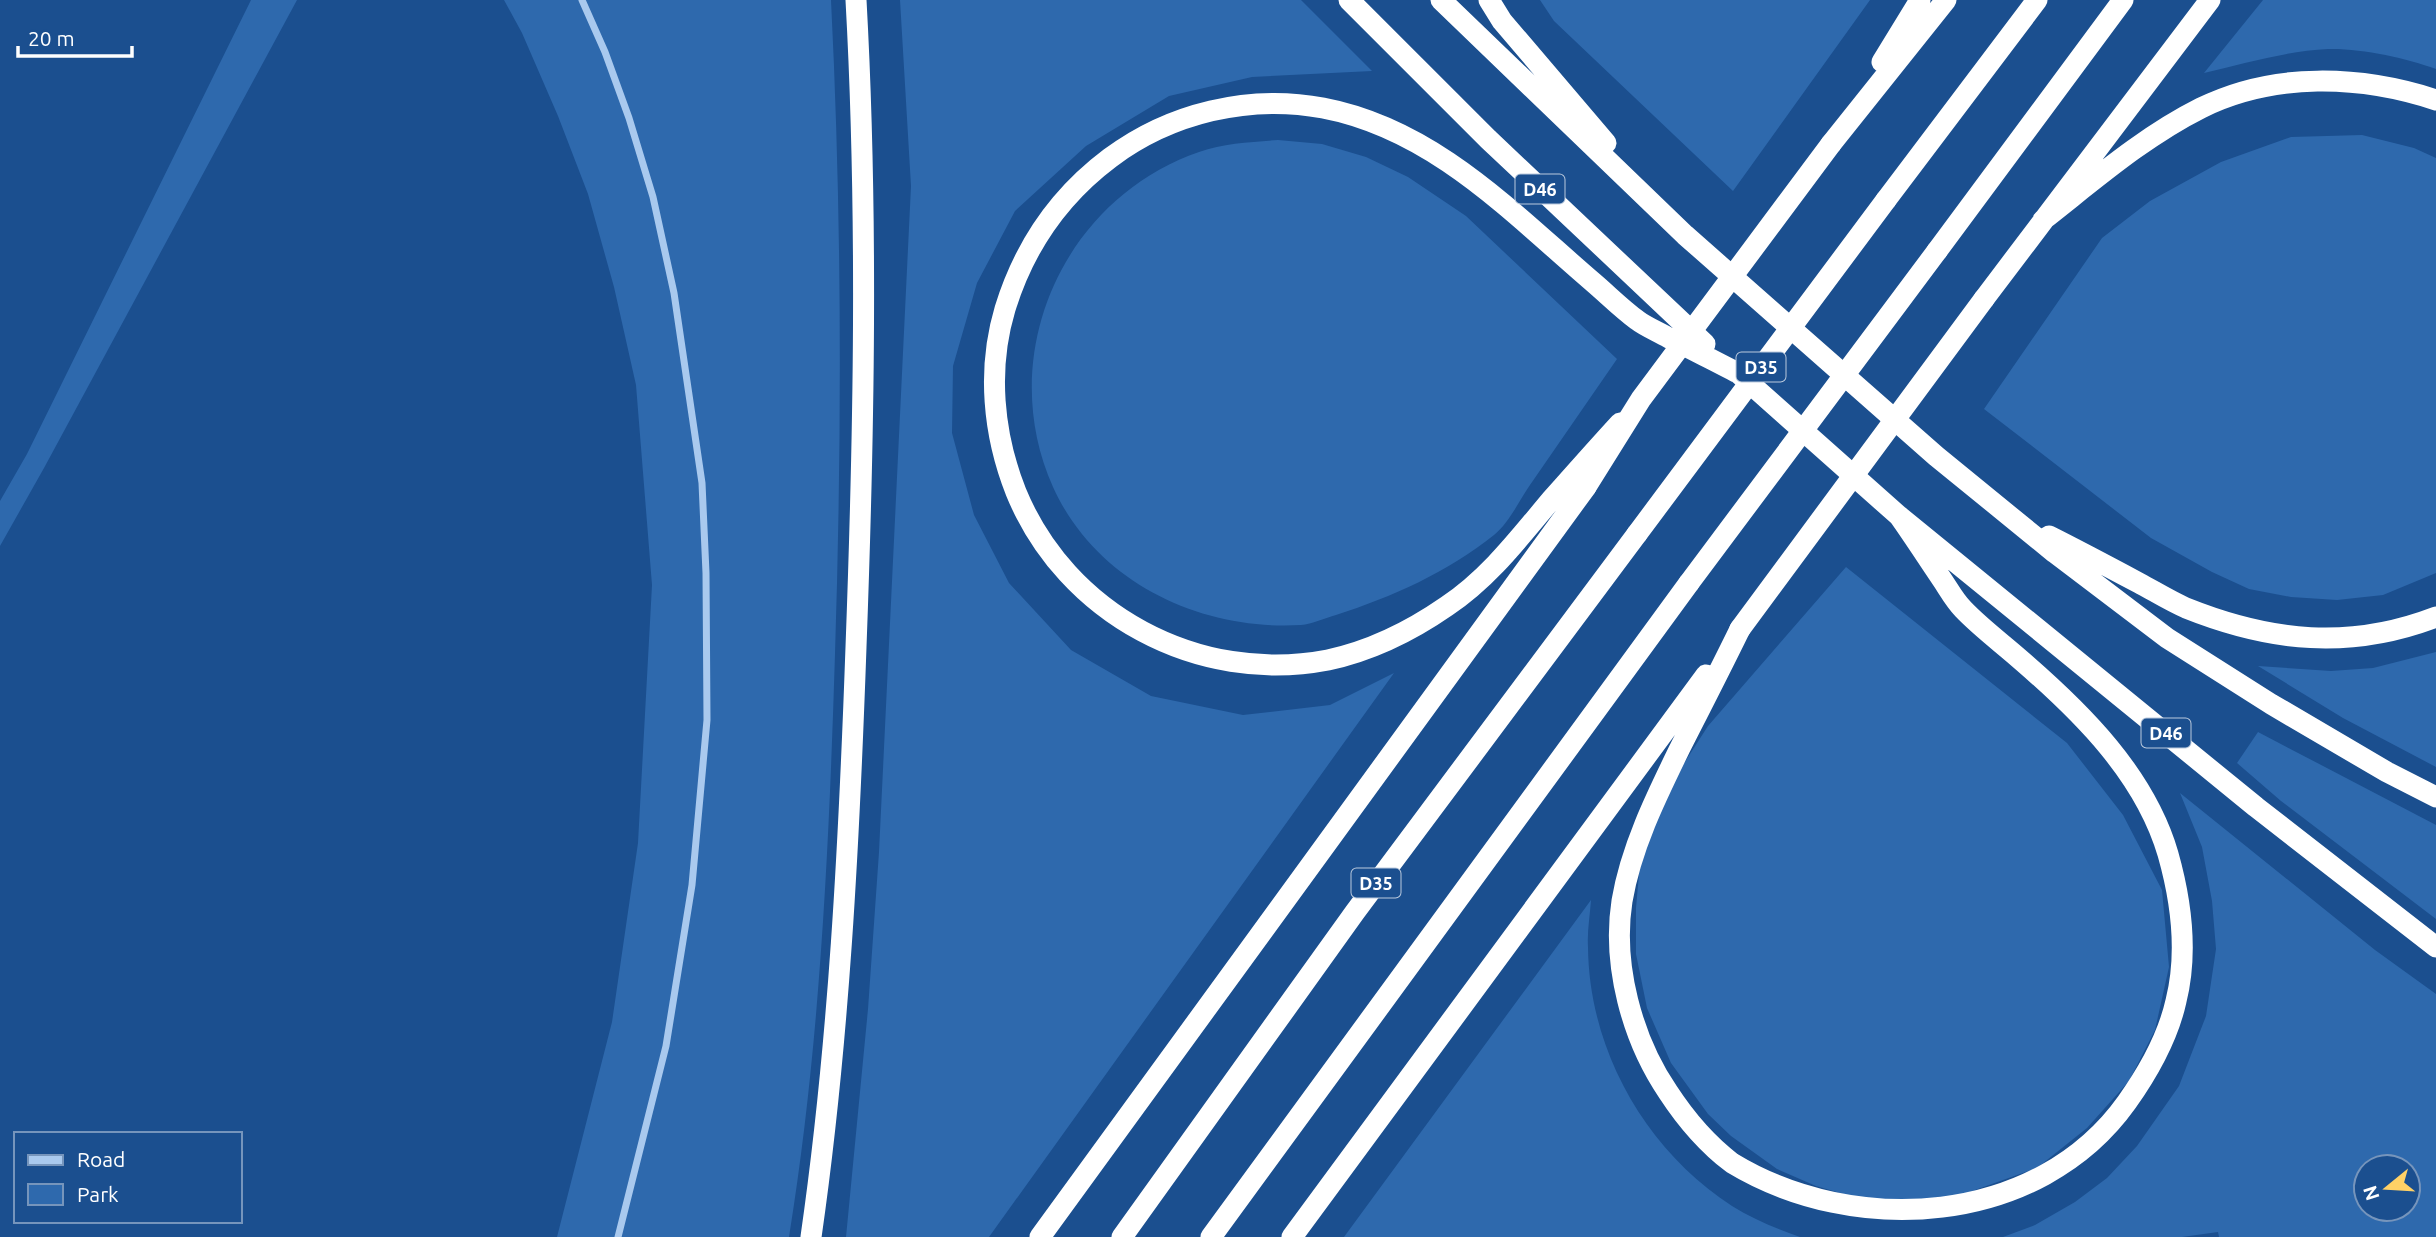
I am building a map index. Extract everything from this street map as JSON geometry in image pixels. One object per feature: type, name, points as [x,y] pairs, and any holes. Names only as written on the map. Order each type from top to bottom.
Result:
[{"type":"highway","points":[[811,1237],[835,1037],[842,938],[850,809],[862,496],[864,284],[861,100],[856,0]]},
{"type":"highway","name":"D46","points":[[1349,0],[1488,139],[1736,372],[1899,516],[2256,807],[2436,947]]},
{"type":"highway","points":[[1441,0],[1685,235],[1936,456],[2004,512],[2167,638],[2271,704],[2387,772],[2436,797]]},
{"type":"highway","points":[[1489,0],[1511,31],[1685,235]]},
{"type":"highway","points":[[1831,144],[1920,0]]},
{"type":"highway","points":[[1040,1237],[1579,481],[1831,144],[1946,0]]},
{"type":"highway","name":"D35","points":[[1122,1237],[1354,912],[2037,0]]},
{"type":"highway","points":[[1211,1237],[1689,583],[2123,0]]},
{"type":"highway","points":[[1292,1237],[1984,299],[2210,0]]},
{"type":"highway","points":[[2043,220],[2165,128],[2202,108],[2241,93],[2282,84],[2324,80],[2399,88],[2436,100]]},
{"type":"highway","points":[[1579,481],[1473,587],[1443,609],[1390,638],[1345,656],[1294,664],[1236,663],[1197,654],[1150,636],[1113,614],[1080,586],[1039,538],[1011,479],[998,426],[995,362],[1002,318],[1026,253],[1049,218],[1080,183],[1121,151],[1171,123],[1203,113],[1260,104],[1301,105],[1338,111],[1372,121],[1446,159],[1464,171],[1639,322],[1736,372]]},
{"type":"highway","points":[[2004,512],[2184,607],[2248,628],[2307,638],[2343,639],[2377,635],[2436,617]]},
{"type":"highway","points":[[1740,629],[1647,819],[1622,903],[1622,971],[1630,1013],[1643,1050],[1679,1110],[1702,1136],[1732,1164],[1756,1180],[1797,1200],[1825,1210],[1893,1219],[1963,1212],[1997,1202],[2028,1188],[2057,1171],[2101,1133],[2139,1084],[2165,1038],[2180,980],[2182,940],[2178,900],[2163,838],[2147,804],[2128,775],[2079,713],[1961,608],[1899,516]]},
{"type":"street","points":[[582,0],[605,52],[629,118],[653,197],[674,293],[702,483],[706,573],[707,720],[692,885],[666,1046],[618,1237]]},
{"type":"green space","points":[[251,0],[297,0],[0,546],[0,501],[27,454]]},
{"type":"green space","points":[[504,0],[831,0],[840,327],[833,727],[816,1019],[789,1237],[557,1237],[612,1022],[638,843],[652,585],[636,385],[614,287],[588,194],[558,116],[522,33]]},
{"type":"green space","points":[[900,0],[1301,0],[1372,71],[1252,77],[1169,96],[1086,146],[1015,211],[977,283],[953,366],[952,433],[974,515],[1009,583],[1071,650],[1151,696],[1243,715],[1330,705],[1394,673],[989,1237],[846,1237],[868,1009],[879,852],[911,186]]},
{"type":"green space","points":[[1540,0],[1870,0],[1733,191],[1554,21]]},
{"type":"green space","points":[[2263,0],[2436,0],[2436,69],[2383,55],[2328,49],[2282,55],[2204,73]]},
{"type":"green space","points":[[2362,135],[2414,148],[2436,158],[2436,573],[2383,595],[2337,600],[2291,597],[2249,589],[2151,538],[1984,409],[2102,238],[2150,201],[2221,162],[2291,137]]},
{"type":"green space","points":[[1278,140],[1322,144],[1366,157],[1408,177],[1466,216],[1617,359],[1509,518],[1494,535],[1458,561],[1398,592],[1301,625],[1263,625],[1189,609],[1155,594],[1124,574],[1096,549],[1072,520],[1053,487],[1037,437],[1032,386],[1037,335],[1053,288],[1077,244],[1111,206],[1151,174],[1199,152],[1228,145]]},
{"type":"green space","points":[[1846,567],[2067,743],[2123,815],[2162,890],[2169,967],[2155,1030],[2129,1081],[2087,1128],[2037,1168],[1961,1195],[1912,1203],[1854,1197],[1816,1186],[1777,1169],[1731,1136],[1708,1114],[1671,1063],[1647,1008],[1636,954],[1640,863],[1670,785],[1708,726]]},
{"type":"green space","points":[[2436,652],[2436,767],[2343,718],[2258,666],[2331,671],[2373,668]]},
{"type":"green space","points":[[2258,732],[2436,825],[2436,919],[2281,801],[2237,763]]},
{"type":"green space","points":[[2180,793],[2375,950],[2436,994],[2436,1237],[2219,1237],[2218,1232],[2182,1237],[2003,1237],[2035,1225],[2075,1202],[2107,1178],[2137,1146],[2179,1086],[2206,1016],[2216,949],[2212,901],[2202,847]]},
{"type":"green space","points":[[1591,900],[1588,941],[1591,986],[1611,1060],[1628,1094],[1673,1157],[1701,1183],[1740,1211],[1800,1237],[1344,1237]]}]
